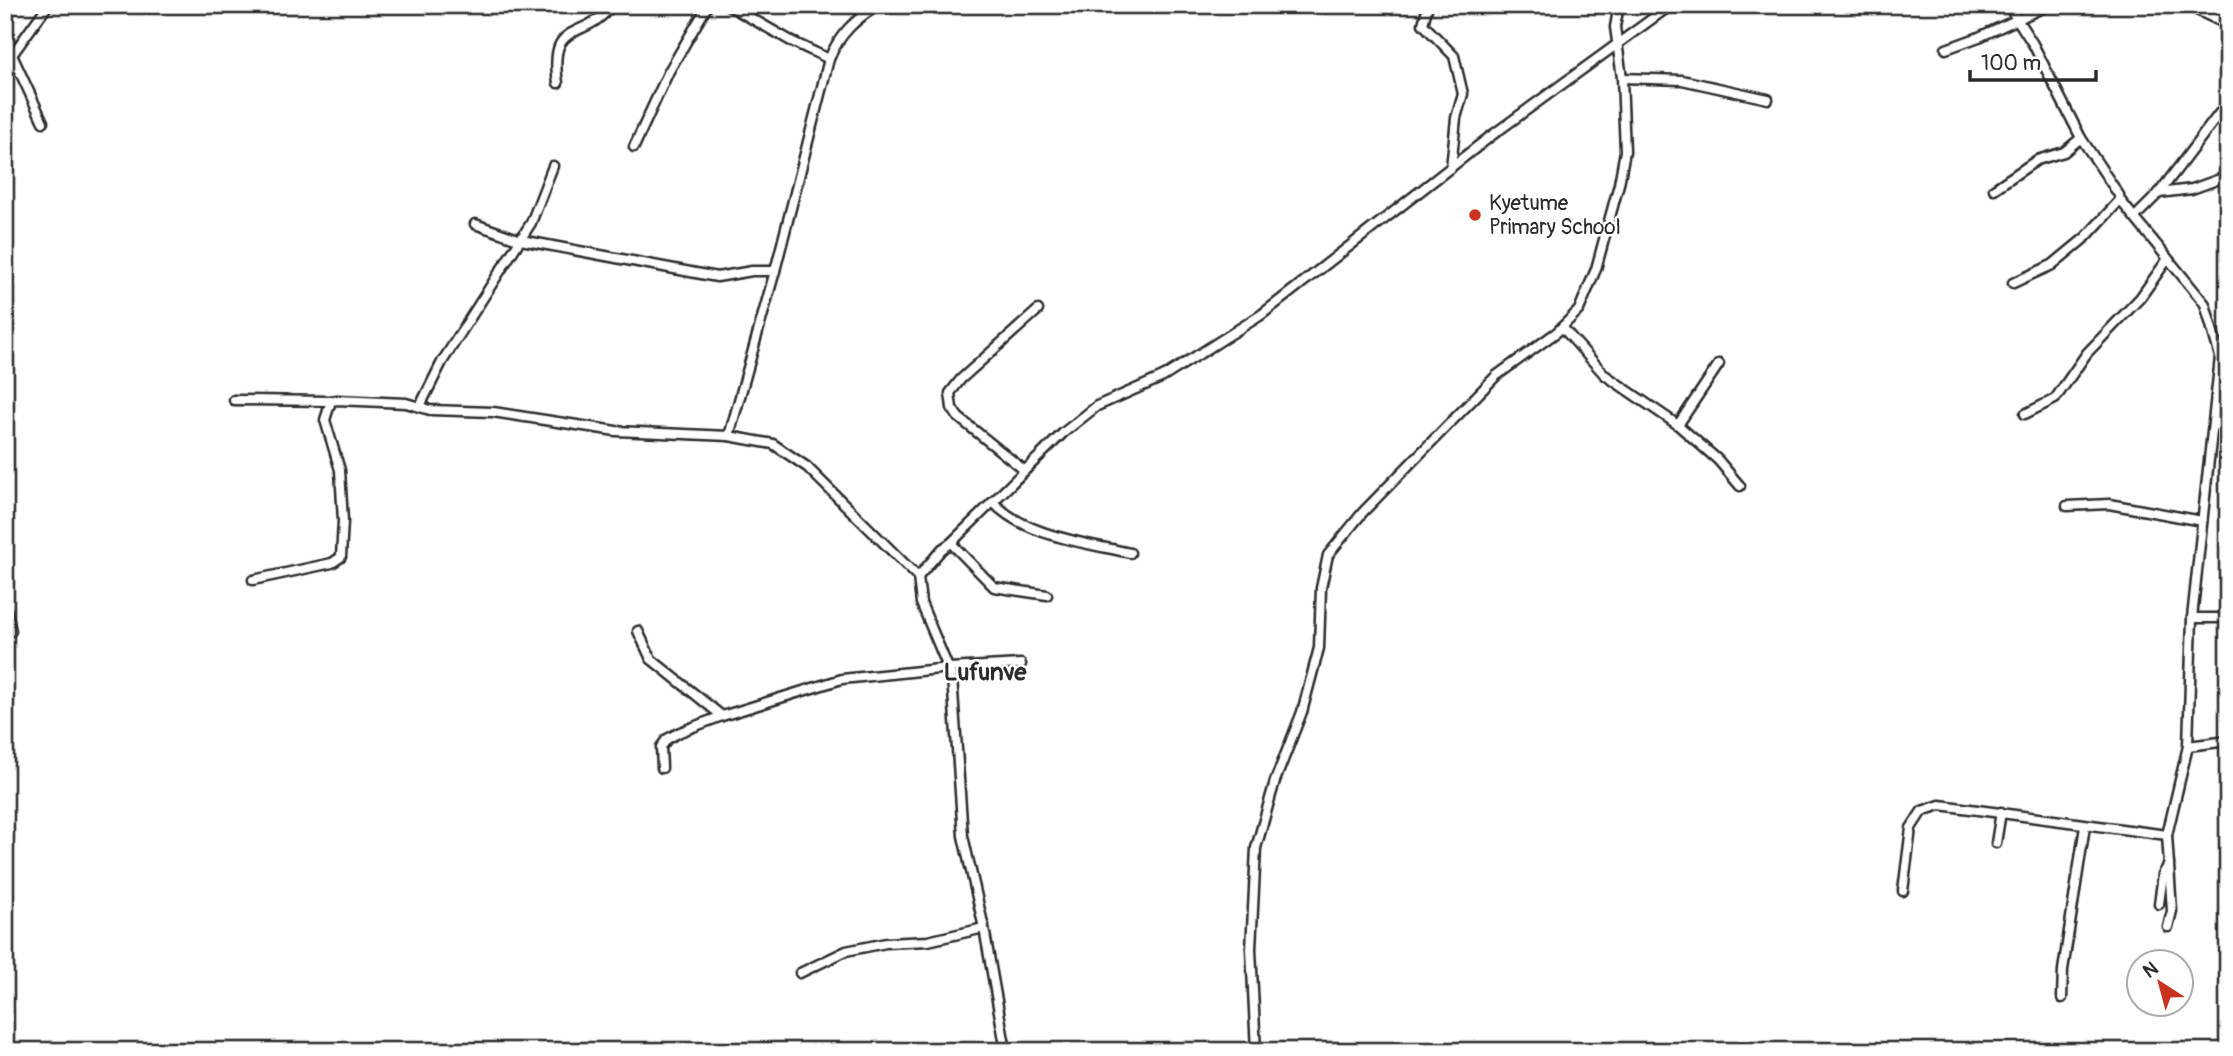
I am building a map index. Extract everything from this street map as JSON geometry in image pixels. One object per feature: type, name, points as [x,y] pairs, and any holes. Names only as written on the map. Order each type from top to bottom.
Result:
[{"type":"street","points":[[5,71],[12,55],[48,5]]},
{"type":"street","points":[[558,83],[556,52],[562,39],[572,30],[597,22],[612,5]]},
{"type":"street","points":[[634,147],[669,71],[708,5]]},
{"type":"street","points":[[728,5],[829,59]]},
{"type":"street","points":[[729,436],[775,271],[829,59],[841,34],[878,5]]},
{"type":"street","points":[[1428,5],[1423,24],[1454,56],[1463,94],[1456,118],[1451,168]]},
{"type":"street","points":[[1256,1051],[1251,949],[1256,848],[1275,781],[1302,712],[1319,648],[1321,588],[1328,555],[1363,512],[1496,376],[1562,327],[1579,310],[1595,269],[1619,184],[1625,151],[1622,78],[1615,27],[1619,5]]},
{"type":"street","points":[[918,577],[942,549],[1024,470],[1063,433],[1097,406],[1163,377],[1261,315],[1451,168],[1671,5]]},
{"type":"street","points":[[2008,5],[2081,138],[2120,200],[2205,304],[2224,358],[2213,424],[2192,618],[2188,746],[2167,835],[2172,911],[2168,927]]},
{"type":"street","points":[[1946,48],[1979,37],[2049,5]]},
{"type":"street","points":[[2186,5],[2228,25]]},
{"type":"street","points":[[12,55],[43,122]]},
{"type":"street","points":[[1622,78],[1682,80],[1768,99]]},
{"type":"street","points":[[2134,217],[2159,193],[2228,102]]},
{"type":"street","points":[[1994,189],[2037,160],[2064,152],[2081,138]]},
{"type":"street","points":[[420,406],[442,362],[521,240],[539,206],[553,166]]},
{"type":"street","points":[[2159,193],[2192,188],[2228,176]]},
{"type":"street","points":[[2013,283],[2052,265],[2085,237],[2120,200]]},
{"type":"street","points":[[475,224],[521,240],[716,278],[752,271],[775,271]]},
{"type":"street","points":[[2025,414],[2055,399],[2087,353],[2140,298],[2167,260]]},
{"type":"street","points":[[1024,470],[958,417],[952,408],[950,393],[961,379],[1038,310]]},
{"type":"street","points":[[1562,327],[1605,375],[1678,425],[1718,460],[1740,486]]},
{"type":"street","points":[[1678,425],[1719,364]]},
{"type":"street","points":[[234,400],[406,403],[430,410],[494,412],[617,431],[729,436],[773,444],[807,467],[918,577],[921,603],[952,677],[963,836],[984,928],[1006,1051]]},
{"type":"street","points":[[253,580],[332,563],[341,557],[343,521],[340,470],[325,420],[331,401]]},
{"type":"street","points":[[2213,424],[2228,429]]},
{"type":"street","points":[[993,502],[1010,518],[1028,527],[1130,553]]},
{"type":"street","points":[[2067,506],[2109,504],[2202,521]]},
{"type":"street","points":[[951,543],[993,587],[1046,595]]},
{"type":"street","points":[[5,603],[11,631]]},
{"type":"street","points":[[2192,618],[2228,618]]},
{"type":"street","points":[[638,631],[651,659],[722,716]]},
{"type":"street","points":[[662,768],[661,747],[667,739],[680,732],[722,716],[842,679],[948,668],[1021,664]]},
{"type":"street","points":[[2188,746],[2228,741]]},
{"type":"street","points":[[1903,891],[1911,828],[1922,811],[1940,804],[2085,826],[2167,835]]},
{"type":"street","points":[[1996,844],[2001,812]]},
{"type":"street","points":[[2062,998],[2063,970],[2085,826]]},
{"type":"street","points":[[2159,904],[2163,874],[2169,864]]},
{"type":"street","points":[[800,973],[846,951],[886,943],[928,941],[984,928]]},
{"type":"place","name":"Kyetume Primary School","points":[[1475,215]]},
{"type":"district","name":"Lufunve","points":[[985,672]]}]
